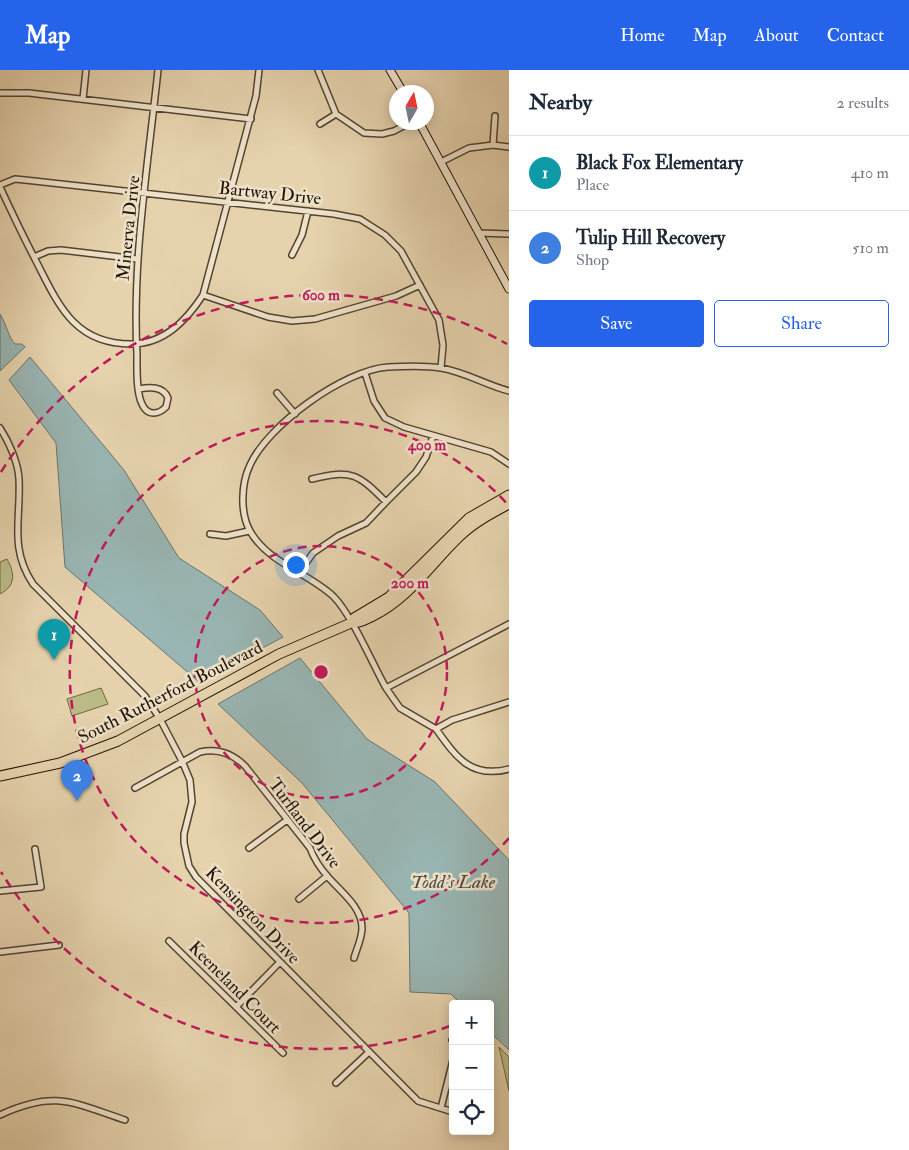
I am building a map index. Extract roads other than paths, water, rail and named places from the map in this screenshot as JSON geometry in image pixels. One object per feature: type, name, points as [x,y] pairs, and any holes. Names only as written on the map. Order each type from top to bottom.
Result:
[{"type":"highway","name":"South Rutherford Boulevard","points":[[351,623],[354,618],[389,597],[409,580],[469,518],[509,495]]},
{"type":"highway","name":"South Rutherford Boulevard","points":[[0,776],[60,764],[118,741],[279,654],[351,623],[359,623],[385,610],[411,589],[461,535],[487,515],[509,504]]},
{"type":"main road","points":[[390,70],[399,85]]},
{"type":"main road","points":[[424,130],[509,289]]},
{"type":"street","points":[[83,99],[86,70]]},
{"type":"street","name":"Minerva Drive","points":[[139,389],[154,388],[163,391],[168,398],[166,407],[156,413],[147,411],[140,401],[139,389],[136,344],[135,299],[137,259],[158,70]]},
{"type":"street","points":[[0,186],[58,303],[74,324],[88,334],[104,341],[120,344],[136,344],[167,334],[189,316],[203,295],[256,96],[259,70]]},
{"type":"street","points":[[318,70],[336,114],[364,133],[382,134],[396,130]]},
{"type":"street","points":[[0,93],[29,93],[250,119]]},
{"type":"street","points":[[320,124],[336,114]]},
{"type":"street","points":[[493,145],[495,116]]},
{"type":"street","points":[[441,162],[469,148],[493,145],[509,147]]},
{"type":"street","name":"Bartway Drive","points":[[0,186],[21,179],[334,214],[360,219],[385,235],[401,251],[420,285],[438,320],[443,345],[441,368]]},
{"type":"street","points":[[292,255],[302,235],[308,211]]},
{"type":"street","points":[[479,233],[509,234]]},
{"type":"street","points":[[34,257],[48,251],[61,250],[137,259]]},
{"type":"street","points":[[203,295],[268,317],[315,320],[387,299],[420,285]]},
{"type":"street","points":[[509,391],[441,368],[386,367],[365,373],[340,383],[314,399],[295,414],[266,442],[250,465],[243,492],[244,511],[250,531],[262,547],[280,562],[320,585],[334,598],[351,623],[386,688],[400,708],[436,729],[457,758],[468,766],[479,771],[493,773],[509,769]]},
{"type":"street","points":[[365,373],[374,401],[385,418],[404,428],[491,452],[509,464]]},
{"type":"street","points":[[277,393],[295,414]]},
{"type":"street","name":"Kensington Drive","points":[[0,428],[18,468],[18,546],[22,565],[33,584],[145,696],[160,719],[190,780],[192,802],[184,834],[184,843],[189,866],[196,877],[279,963],[418,1101],[449,1111]]},
{"type":"street","points":[[299,573],[313,553],[338,536],[366,523],[416,472],[426,457],[433,436]]},
{"type":"street","points":[[312,478],[334,473],[353,474],[368,483],[386,502]]},
{"type":"street","points":[[210,534],[226,536],[250,531]]},
{"type":"street","points":[[386,688],[509,624]]},
{"type":"street","points":[[436,729],[452,720],[509,702]]},
{"type":"street","name":"Turfland Drive","points":[[135,788],[200,752],[208,750],[219,751],[237,758],[246,766],[310,848],[314,859],[360,916],[362,937],[354,958]]},
{"type":"street","points":[[249,848],[287,820]]},
{"type":"street","points":[[0,891],[41,887],[35,849]]},
{"type":"street","points":[[299,900],[327,876]]},
{"type":"street","name":"Keeneland Court","points":[[169,941],[283,1053]]},
{"type":"street","points":[[0,952],[59,945]]},
{"type":"street","points":[[236,1007],[279,963]]},
{"type":"street","points":[[336,1083],[369,1052]]},
{"type":"street","points":[[441,1108],[449,1076]]},
{"type":"street","points":[[0,1115],[32,1102],[56,1100],[74,1102],[125,1120]]},
{"type":"water","points":[[0,314],[13,342],[15,344],[22,344],[25,347],[0,371]]},
{"type":"water","points":[[30,357],[124,470],[179,558],[260,610],[283,637],[199,682],[65,567],[56,443],[9,380]]},
{"type":"water","name":"Todd's Lake","points":[[300,658],[367,739],[435,782],[509,860],[509,1050],[494,1036],[494,1000],[457,1000],[451,994],[410,992],[409,913],[302,783],[218,704]]},
{"type":"place","name":"Black Fox Elementary","points":[[54,660]]},
{"type":"place","name":"Tulip Hill Recovery","points":[[77,801]]}]
